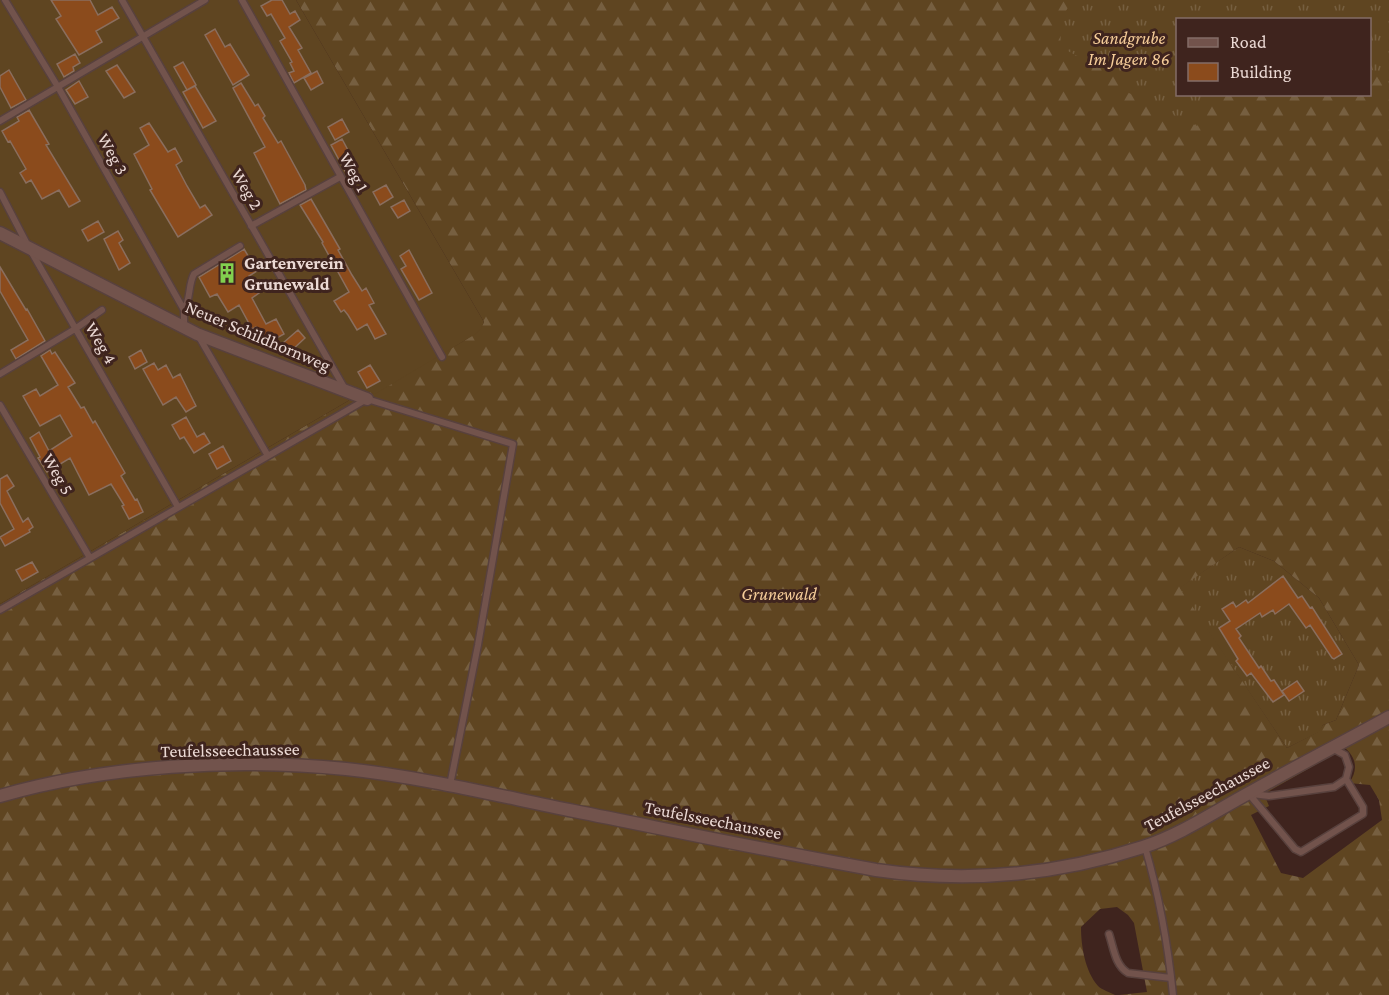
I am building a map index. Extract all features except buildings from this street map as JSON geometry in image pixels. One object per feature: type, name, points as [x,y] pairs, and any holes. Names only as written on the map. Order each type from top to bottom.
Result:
[{"type":"street","name":"Neuer Schildhornweg","points":[[0,233],[198,333],[367,399]]},
{"type":"street","name":"Teufelsseechaussee","points":[[0,796],[89,777],[171,767],[280,765],[348,769],[450,786],[906,875],[978,877],[1029,873],[1083,863],[1145,847],[1200,821],[1389,717]]},
{"type":"lane","name":"Weg 3","points":[[5,0],[58,87],[184,310],[184,326]]},
{"type":"lane","name":"Weg 2","points":[[122,0],[346,392]]},
{"type":"lane","points":[[0,121],[205,0]]},
{"type":"lane","name":"Weg 1","points":[[242,0],[442,357]]},
{"type":"lane","points":[[251,226],[340,177]]},
{"type":"lane","name":"Weg 4","points":[[0,192],[75,329],[178,507]]},
{"type":"lane","points":[[184,310],[189,300],[194,274],[240,246]]},
{"type":"lane","points":[[0,374],[102,310]]},
{"type":"lane","points":[[198,333],[268,456]]},
{"type":"lane","points":[[0,609],[367,399]]},
{"type":"lane","name":"Neuer Schildhornweg","points":[[367,399],[513,444],[478,645],[450,786]]},
{"type":"lane","name":"Weg 5","points":[[0,405],[90,558]]},
{"type":"lane","points":[[1249,793],[1269,796],[1334,787],[1346,779],[1349,767],[1345,755],[1332,748]]},
{"type":"lane","points":[[1249,793],[1295,849],[1301,852],[1363,814],[1363,807],[1346,779]]},
{"type":"lane","points":[[1145,847],[1156,883],[1173,995]]},
{"type":"lane","points":[[1110,934],[1118,965],[1122,970],[1128,973],[1171,978]]},
{"type":"green space","points":[[0,0],[296,0],[484,322],[481,329],[474,335],[375,394],[355,386],[348,401],[0,604]]},
{"type":"green space","name":"Grunewald","points":[[296,0],[1073,0],[1062,17],[1060,47],[1126,81],[1127,92],[1197,126],[1215,96],[1371,96],[1371,68],[1389,92],[1389,995],[1119,995],[1147,992],[1134,923],[1117,907],[1100,909],[1081,927],[1083,950],[1090,973],[1098,986],[1115,995],[0,995],[0,604],[348,401],[355,386],[446,351],[477,332],[484,322]],"holes":[[[1239,547],[1274,561],[1319,598],[1359,665],[1336,720],[1323,725],[1318,732],[1287,748],[1180,588]],[[1345,748],[1355,765],[1354,774],[1349,783],[1370,785],[1379,800],[1382,820],[1303,878],[1281,873],[1251,815],[1269,806],[1264,794]]]},
{"type":"green space","name":"Sandgrube Im Jagen 86","points":[[888,0],[1389,0],[1389,210]]},
{"type":"green space","points":[[1239,547],[1274,561],[1319,598],[1359,665],[1336,720],[1323,725],[1319,732],[1287,748],[1179,588]]},
{"type":"place","name":"Gartenverein Grunewald","points":[[227,273]]}]
